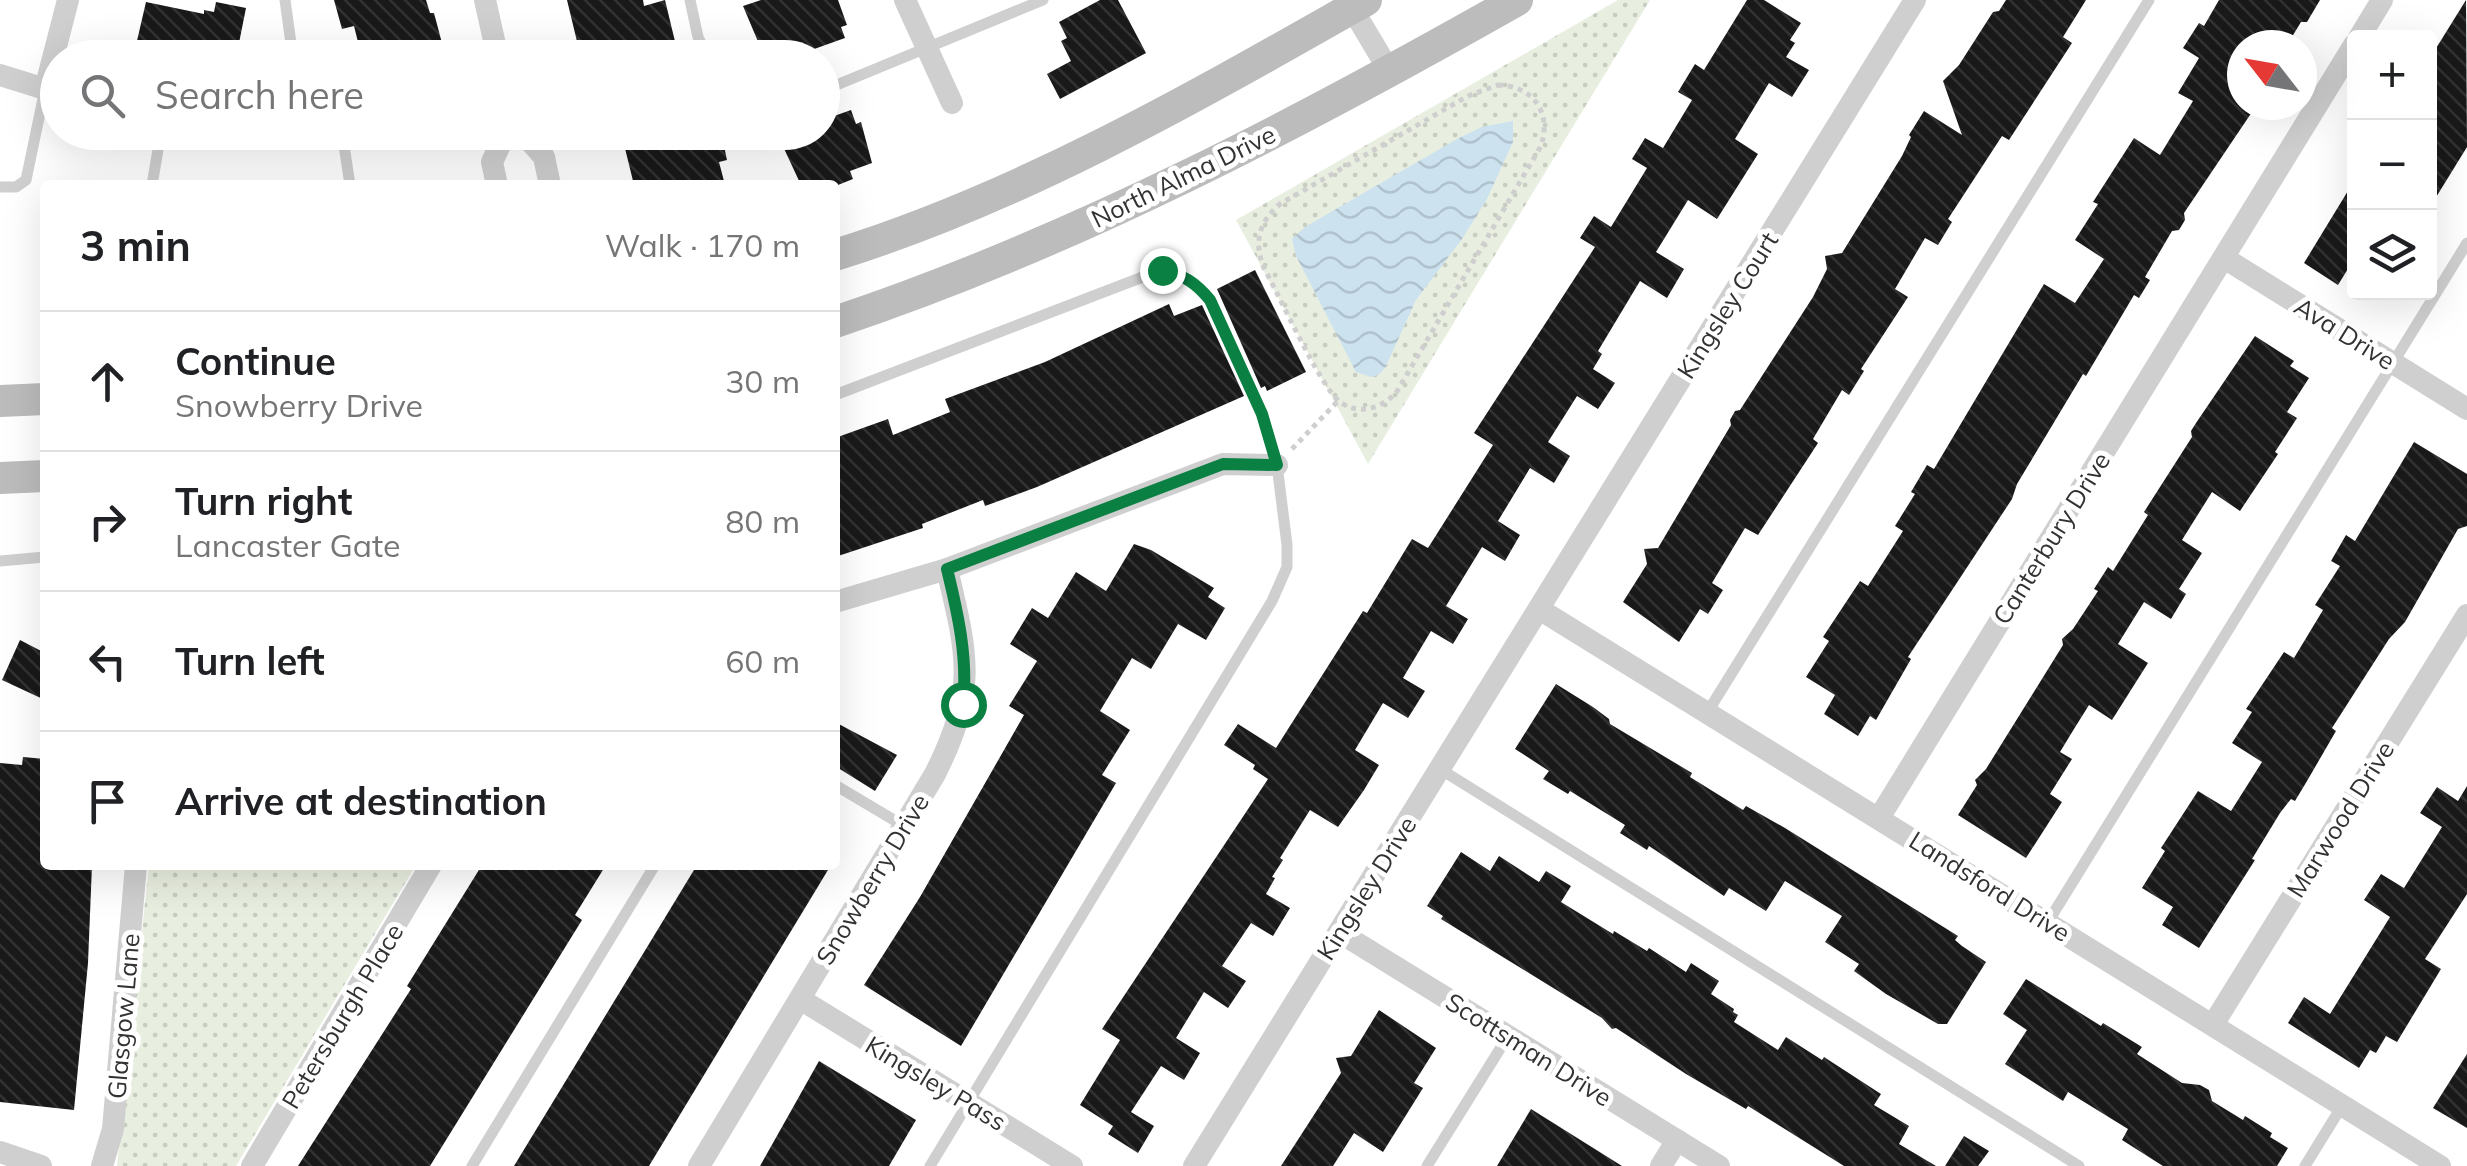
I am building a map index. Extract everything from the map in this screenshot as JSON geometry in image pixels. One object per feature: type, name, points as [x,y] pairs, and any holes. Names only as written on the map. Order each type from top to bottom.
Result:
[{"type":"main road","name":"North Alma Drive","points":[[840,320],[959,276],[1132,203],[1390,72],[1517,0]]},
{"type":"main road","points":[[840,254],[952,211],[1093,148],[1355,3]]},
{"type":"main road","points":[[0,401],[40,400]]},
{"type":"main road","points":[[0,478],[40,476]]},
{"type":"street","points":[[61,40],[68,0]]},
{"type":"street","points":[[486,0],[494,40]]},
{"type":"street","points":[[905,0],[952,103]]},
{"type":"street","name":"Kingsley Court","points":[[1538,609],[1916,0]]},
{"type":"street","points":[[2364,30],[2382,0]]},
{"type":"street","points":[[1355,3],[1390,72]]},
{"type":"street","name":"Canterbury Drive","points":[[1879,818],[2347,56]]},
{"type":"street","points":[[0,75],[40,88]]},
{"type":"street","points":[[496,180],[492,162],[498,150]]},
{"type":"street","points":[[538,150],[544,157],[549,180]]},
{"type":"street","name":"Ava Drive","points":[[2224,258],[2467,408]]},
{"type":"street","points":[[840,601],[947,569],[1223,464],[1277,465]]},
{"type":"street","name":"Snowberry Drive","points":[[699,1166],[935,774],[955,734],[966,678],[961,627],[947,569]]},
{"type":"street","name":"Landsford Drive","points":[[1538,609],[2440,1166]]},
{"type":"street","name":"Kingsley Drive","points":[[1194,1166],[1538,609]]},
{"type":"street","name":"Marwood Drive","points":[[2214,1024],[2467,615]]},
{"type":"street","name":"Glasgow Lane","points":[[102,1166],[113,1130],[136,870]]},
{"type":"street","name":"Petersburgh Place","points":[[252,1166],[428,870]]},
{"type":"street","name":"Scottsman Drive","points":[[1339,932],[1719,1166]]},
{"type":"street","name":"Kingsley Pass","points":[[800,999],[1072,1166]]},
{"type":"street","points":[[1661,1166],[1677,1140]]},
{"type":"street","points":[[0,1152],[41,1166]]},
{"type":"lane","points":[[284,0],[291,40]]},
{"type":"lane","points":[[690,0],[699,40]]},
{"type":"lane","points":[[840,85],[1043,0]]},
{"type":"lane","points":[[1707,713],[2149,0]]},
{"type":"lane","points":[[0,187],[16,187],[26,180],[40,130]]},
{"type":"lane","points":[[153,180],[158,150]]},
{"type":"lane","points":[[345,150],[349,180]]},
{"type":"lane","points":[[2048,922],[2467,243]]},
{"type":"lane","points":[[840,394],[1162,270],[1181,274],[1198,285],[1210,300],[1262,414],[1277,465],[1288,545],[1287,567],[1272,602],[930,1166]]},
{"type":"lane","points":[[0,562],[40,558]]},
{"type":"lane","points":[[1440,768],[2079,1166]]},
{"type":"lane","points":[[840,788],[904,826]]},
{"type":"lane","points":[[472,1166],[651,870]]},
{"type":"lane","points":[[1428,1166],[1508,1036]]},
{"type":"lane","points":[[2305,1166],[2342,1105]]},
{"type":"path","points":[[1498,85],[1523,90],[1541,108],[1546,120],[1542,146],[1396,393],[1375,408],[1350,408],[1338,401],[1329,391],[1264,266],[1258,239],[1262,225],[1280,204],[1468,96],[1498,85]]},
{"type":"path","points":[[1277,465],[1338,401]]},
{"type":"green space","points":[[1618,0],[1650,0],[1368,464],[1236,220]]},
{"type":"green space","points":[[148,870],[413,870],[236,1166],[117,1166]]},
{"type":"water","points":[[1513,121],[1513,142],[1487,199],[1416,300],[1386,366],[1371,377],[1356,372],[1296,256],[1292,239],[1305,227],[1457,139],[1482,127]]},
{"type":"building","points":[[334,0],[426,0],[441,40],[358,40],[354,26],[342,29]]},
{"type":"building","points":[[567,0],[643,0],[644,6],[665,0],[675,40],[577,40]]},
{"type":"building","points":[[761,0],[838,0],[847,25],[841,27],[845,38],[757,40],[743,6]]},
{"type":"building","points":[[1100,0],[1118,0],[1146,53],[1060,99],[1047,74],[1071,61],[1061,41],[1067,38],[1059,22]]},
{"type":"building","points":[[1747,0],[1764,0],[1801,23],[1790,40],[1795,43],[1786,57],[1809,70],[1792,97],[1769,83],[1735,139],[1758,154],[1717,219],[1688,200],[1656,252],[1684,269],[1667,298],[1640,281],[1598,351],[1602,354],[1593,369],[1615,383],[1598,409],[1577,396],[1548,442],[1570,456],[1554,483],[1530,468],[1498,521],[1520,535],[1505,561],[1482,547],[1446,606],[1468,619],[1453,644],[1431,631],[1403,678],[1425,691],[1408,718],[1383,703],[1355,750],[1379,765],[1364,790],[1338,827],[1310,810],[1280,858],[1283,860],[1266,894],[1290,908],[1273,936],[1251,923],[1222,966],[1246,981],[1228,1008],[1204,992],[1176,1038],[1200,1053],[1184,1080],[1161,1066],[1131,1112],[1154,1126],[1138,1153],[1108,1134],[1113,1126],[1080,1105],[1120,1040],[1102,1029],[1268,779],[1253,769],[1255,765],[1224,745],[1238,724],[1276,748],[1412,539],[1428,548],[1493,445],[1474,433],[1595,247],[1580,238],[1594,216],[1611,227],[1647,168],[1632,159],[1645,138],[1663,148],[1692,100],[1678,92],[1695,64],[1704,70]]},
{"type":"building","points":[[2006,0],[2086,0],[2063,37],[2072,43],[2009,140],[2002,136],[1948,219],[1952,222],[1938,245],[1925,238],[1895,289],[1908,297],[1861,369],[1864,371],[1849,395],[1842,390],[1813,439],[1818,443],[1758,535],[1745,528],[1712,583],[1723,590],[1708,614],[1700,609],[1679,642],[1623,602],[1647,564],[1644,549],[1658,548],[1731,425],[1735,411],[1740,410],[1813,297],[1827,269],[1825,256],[1842,253],[1902,156],[1924,111],[1962,135],[1943,81]]},
{"type":"building","points":[[2219,0],[2320,0],[2307,22],[2301,22],[2296,30],[2227,30],[2227,120],[2247,120],[2184,213],[2179,230],[2172,231],[2145,277],[2150,280],[2139,298],[2134,295],[2086,376],[2083,374],[2017,484],[2012,499],[1908,657],[1911,659],[1876,720],[1870,716],[1858,736],[1824,714],[1835,695],[1806,677],[1829,641],[1823,637],[1860,581],[1868,586],[1903,531],[1895,526],[1915,494],[1911,492],[1927,465],[1934,469],[2044,284],[2075,303],[2104,259],[2075,240],[2098,204],[2093,202],[2134,138],[2160,155],[2193,101],[2178,93],[2199,58],[2183,48],[2199,23],[2204,26]]},
{"type":"building","points":[[2466,0],[2467,147],[2437,196],[2437,120],[2437,47]]},
{"type":"building","points":[[146,2],[204,14],[204,10],[214,12],[216,2],[246,8],[240,40],[137,40]]},
{"type":"building","points":[[851,110],[856,124],[861,122],[872,163],[850,171],[853,179],[840,184],[840,180],[799,180],[785,150],[840,150],[840,114]]},
{"type":"building","points":[[625,150],[725,150],[727,160],[719,162],[724,180],[633,180]]},
{"type":"building","points":[[2347,192],[2347,270],[2338,285],[2304,263]]},
{"type":"building","points":[[1255,270],[1306,372],[1267,391],[1265,386],[1261,388],[1217,289]]},
{"type":"building","points":[[1169,304],[1174,316],[1202,305],[1244,396],[1037,487],[985,506],[983,500],[922,524],[923,528],[840,555],[840,436],[888,419],[893,435],[950,412],[945,399],[1045,362]]},
{"type":"building","points":[[2255,336],[2294,361],[2290,366],[2309,378],[2287,412],[2297,418],[2240,511],[2212,492],[2182,540],[2202,553],[2179,589],[2186,594],[2171,619],[2144,602],[2118,644],[2148,663],[2112,720],[2089,705],[2060,752],[2072,759],[2050,794],[2062,802],[2026,858],[1958,815],[1977,785],[1975,780],[1986,769],[2063,645],[2062,639],[2098,591],[2094,589],[2108,567],[2113,571],[2148,515],[2144,512],[2192,437],[2191,431]]},
{"type":"building","points":[[2414,442],[2467,474],[2467,526],[2458,529],[2405,622],[2389,639],[2332,728],[2336,731],[2295,801],[2291,799],[2280,813],[2199,948],[2162,925],[2173,907],[2142,888],[2165,851],[2161,848],[2198,791],[2231,811],[2262,762],[2232,743],[2252,712],[2246,709],[2284,652],[2294,658],[2323,610],[2315,605],[2340,566],[2331,561],[2346,535],[2355,541]]},
{"type":"building","points":[[1134,544],[1214,588],[1208,597],[1225,608],[1206,640],[1178,624],[1151,669],[1132,658],[1100,711],[1130,730],[1102,775],[1116,783],[961,1046],[864,985],[920,897],[1024,715],[1009,706],[1037,661],[1010,644],[1032,608],[1048,618],[1076,572],[1106,591]]},
{"type":"building","points":[[20,640],[40,650],[40,698],[2,680]]},
{"type":"building","points":[[1556,684],[1593,707],[1610,724],[1692,773],[1690,777],[1743,810],[1746,806],[1785,828],[1958,936],[1955,940],[1986,962],[1947,1024],[1938,1024],[1854,971],[1859,964],[1825,942],[1842,916],[1785,881],[1766,911],[1729,888],[1724,896],[1649,846],[1647,850],[1620,833],[1625,825],[1543,779],[1549,771],[1515,749]]},
{"type":"building","points":[[840,725],[897,755],[875,791],[840,769]]},
{"type":"building","points":[[23,757],[40,759],[40,870],[92,870],[88,963],[74,1110],[0,1102],[0,763],[22,765]]},
{"type":"building","points":[[2467,786],[2467,894],[2425,959],[2441,969],[2397,1042],[2386,1036],[2376,1053],[2370,1050],[2359,1068],[2288,1023],[2304,997],[2330,1014],[2390,917],[2364,900],[2381,874],[2404,888],[2442,827],[2420,813],[2437,787],[2458,801]]},
{"type":"building","points":[[1461,852],[1490,871],[1499,856],[1539,882],[1546,871],[1571,886],[1561,902],[1686,972],[1691,963],[1719,981],[1711,994],[1734,1009],[1738,1015],[1734,1022],[1778,1050],[1786,1037],[1881,1094],[1874,1105],[1909,1126],[1899,1144],[1936,1166],[1844,1166],[1612,1029],[1602,1018],[1441,919],[1443,916],[1427,906]]},
{"type":"building","points":[[479,870],[603,870],[575,915],[582,920],[430,1166],[298,1166],[411,989],[407,986]]},
{"type":"building","points":[[694,870],[828,870],[649,1166],[514,1166]]},
{"type":"building","points":[[2026,979],[2142,1047],[2137,1054],[2182,1083],[2209,1090],[2212,1101],[2272,1133],[2270,1137],[2288,1148],[2277,1166],[2163,1166],[2122,1140],[2128,1129],[2068,1092],[2063,1101],[2005,1064],[2027,1030],[2003,1014]]},
{"type":"building","points":[[1379,1010],[1436,1048],[1414,1083],[1423,1088],[1383,1152],[1354,1133],[1333,1166],[1281,1166],[1341,1073],[1336,1058],[1351,1056]]},
{"type":"building","points":[[2467,1054],[2467,1128],[2433,1108]]},
{"type":"building","points":[[819,1061],[916,1120],[889,1166],[760,1166]]},
{"type":"building","points":[[1531,1109],[1622,1166],[1497,1166]]},
{"type":"building","points":[[1964,1136],[1989,1151],[1978,1166],[1945,1166]]},
{"type":"route","points":[[963,704],[966,678],[961,627],[947,569],[1223,464],[1277,465],[1262,414],[1210,300],[1198,285],[1181,274],[1162,270]]}]
